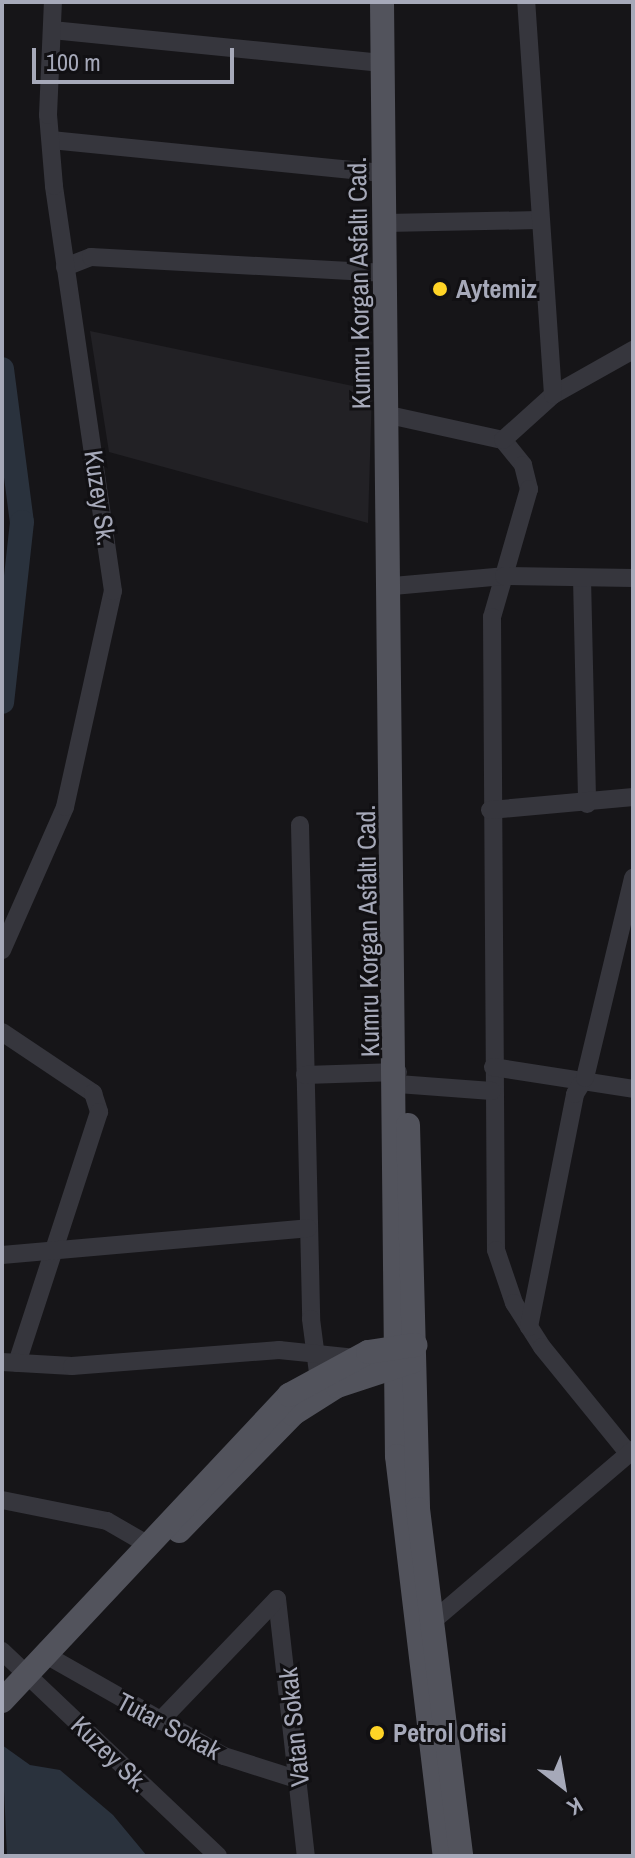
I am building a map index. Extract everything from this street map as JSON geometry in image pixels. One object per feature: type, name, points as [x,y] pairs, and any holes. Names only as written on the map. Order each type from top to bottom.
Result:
[{"type":"main road","name":"Kumru Korgan Asfaltı Cad.","points":[[382,2],[398,1078],[393,1224],[409,1354],[397,1456],[445,1856]]},
{"type":"main road","points":[[320,1386],[356,1358],[409,1354]]},
{"type":"main road","points":[[15,1687],[206,1491],[289,1395],[409,1354]]},
{"type":"main road","points":[[409,1354],[418,1509],[461,1856]]},
{"type":"main road","points":[[46,1655],[63,1629],[99,1603]]},
{"type":"street","name":"Kuzey Sk.","points":[[2,950],[65,807],[113,591],[65,267],[51,140],[53,2]]},
{"type":"street","points":[[526,2],[538,220],[553,395]]},
{"type":"street","points":[[52,30],[384,63]]},
{"type":"street","points":[[51,140],[384,173]]},
{"type":"street","points":[[386,223],[538,220]]},
{"type":"street","points":[[65,267],[91,257],[387,273]]},
{"type":"street","points":[[503,440],[553,395],[633,350]]},
{"type":"street","points":[[389,415],[503,440],[529,489],[492,617],[490,810],[496,1250],[529,1327],[630,1451],[434,1620]]},
{"type":"street","points":[[393,586],[504,576],[633,578]]},
{"type":"street","points":[[582,578],[587,804]]},
{"type":"street","points":[[490,810],[587,804],[633,797]]},
{"type":"street","points":[[300,825],[312,1353],[320,1386]]},
{"type":"street","points":[[529,1327],[575,1094],[585,1078],[626,940],[633,878]]},
{"type":"street","points":[[2,1032],[93,1093],[99,1112],[57,1254],[42,1271],[10,1362],[312,1353],[356,1358]]},
{"type":"street","points":[[493,1067],[585,1078],[633,1089]]},
{"type":"street","points":[[305,1075],[398,1078],[492,1091]]},
{"type":"street","points":[[2,1255],[57,1254],[84,1244],[308,1228]]},
{"type":"street","points":[[2,1500],[107,1521],[151,1548]]},
{"type":"street","name":"Vatan Sokak","points":[[160,1721],[277,1599],[306,1856]]},
{"type":"street","name":"Kuzey Sk.","points":[[2,1651],[15,1687],[218,1856]]},
{"type":"street","name":"Tutar Sokak","points":[[46,1655],[224,1756],[299,1780]]},
{"type":"shaded area","points":[[90,331],[372,390],[368,523],[109,452]]},
{"type":"water","points":[[2,1745],[30,1765],[60,1770],[113,1815],[147,1856],[7,1856]]},
{"type":"waterway","points":[[2,369],[22,522],[2,702]]},
{"type":"place","name":"Aytemiz","points":[[440,289]]},
{"type":"place","name":"Petrol Ofisi","points":[[377,1733]]}]
